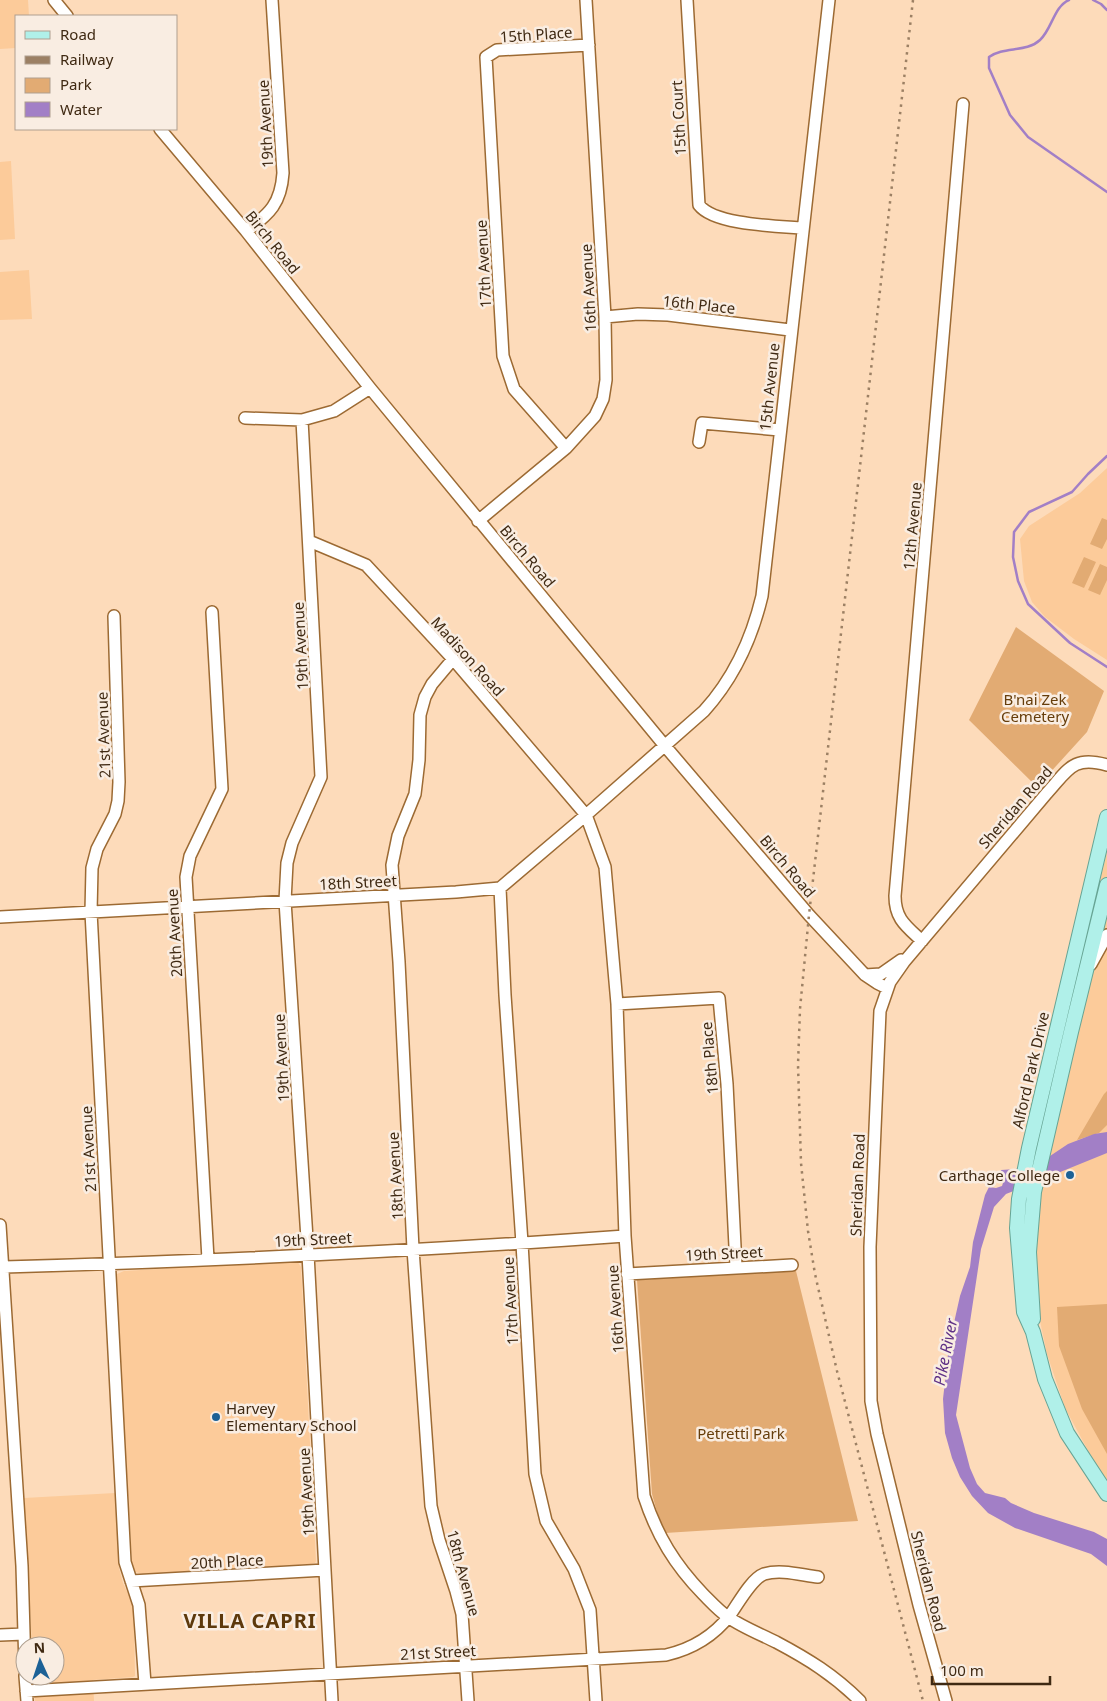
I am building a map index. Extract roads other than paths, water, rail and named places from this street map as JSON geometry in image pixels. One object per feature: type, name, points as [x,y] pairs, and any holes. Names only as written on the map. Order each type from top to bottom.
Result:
[{"type":"main road","name":"Alford Park Drive","points":[[1107,817],[1028,1148],[1019,1199],[1017,1228],[1024,1312],[1033,1332],[1045,1380],[1067,1433],[1107,1494]]},
{"type":"main road","name":"Alford Park Drive","points":[[1033,1332],[1029,1252],[1034,1192],[1107,885]]},
{"type":"street","points":[[54,0],[66,15]]},
{"type":"street","name":"19th Avenue","points":[[246,231],[268,214],[277,201],[282,188],[283,172],[272,0]]},
{"type":"street","name":"16th Avenue","points":[[478,520],[566,448],[595,416],[603,399],[606,380],[605,317],[586,0]]},
{"type":"street","name":"15th Court","points":[[687,0],[699,205],[703,211],[724,220],[802,228]]},
{"type":"street","name":"15th Avenue","points":[[665,746],[692,723],[715,698],[736,665],[750,636],[758,613],[763,590],[790,330],[829,0]]},
{"type":"street","name":"15th Place","points":[[486,57],[497,50],[589,45]]},
{"type":"street","name":"17th Avenue","points":[[486,57],[503,356],[514,389],[566,448]]},
{"type":"street","name":"12th Avenue","points":[[922,940],[899,918],[895,896],[963,104]]},
{"type":"street","name":"Birch Road","points":[[161,130],[246,231],[370,388],[665,746],[809,915],[865,975],[877,984],[887,988]]},
{"type":"street","name":"16th Place","points":[[605,317],[638,314],[668,315],[790,330]]},
{"type":"street","points":[[245,418],[302,420],[334,411],[370,388]]},
{"type":"street","name":"19th Avenue","points":[[302,420],[321,777],[292,843],[288,863],[285,901],[308,1254],[332,1701]]},
{"type":"street","points":[[699,442],[702,423],[780,430]]},
{"type":"street","name":"Madison Road","points":[[309,541],[366,565],[453,659],[586,816]]},
{"type":"street","name":"20th Avenue","points":[[208,1259],[186,876],[190,856],[222,789],[212,612]]},
{"type":"street","name":"21st Avenue","points":[[114,616],[118,801],[115,814],[97,849],[92,868],[91,912],[125,1562],[137,1597],[141,1618],[145,1684]]},
{"type":"street","name":"18th Avenue","points":[[453,659],[432,684],[425,696],[420,715],[419,760],[415,794],[398,836],[392,865],[413,1249],[431,1506],[439,1540],[462,1614],[468,1701]]},
{"type":"street","points":[[500,888],[586,816],[665,746]]},
{"type":"street","name":"Sheridan Road","points":[[946,1701],[919,1605],[877,1434],[871,1401],[870,1255],[878,1020],[887,988],[909,955],[1000,847],[1071,767],[1084,761],[1107,765]]},
{"type":"street","name":"16th Avenue","points":[[586,816],[605,867],[617,1004],[624,1236],[644,1496],[660,1536],[676,1563],[709,1600],[728,1618],[817,1665],[841,1682],[860,1701]]},
{"type":"street","name":"17th Avenue","points":[[500,888],[535,1474],[546,1522],[574,1569],[590,1610],[596,1701]]},
{"type":"street","name":"18th Street","points":[[0,917],[500,888]]},
{"type":"street","points":[[1084,977],[1107,934]]},
{"type":"street","points":[[865,975],[881,974],[893,964],[909,955]]},
{"type":"street","name":"18th Place","points":[[617,1004],[719,998],[727,1084],[736,1267]]},
{"type":"street","points":[[0,1225],[22,1566],[24,1634],[0,1635]]},
{"type":"street","name":"19th Street","points":[[4,1267],[108,1264],[522,1244],[624,1236]]},
{"type":"street","name":"19th Street","points":[[627,1274],[792,1265]]},
{"type":"street","name":"20th Place","points":[[131,1581],[325,1570]]},
{"type":"street","name":"21st Street","points":[[26,1696],[145,1684],[666,1655],[681,1652],[697,1645],[728,1618],[757,1578],[764,1575],[790,1573],[818,1578]]},
{"type":"water","points":[[1107,1132],[1107,1153],[1006,1194],[994,1207],[981,1249],[956,1415],[970,1468],[977,1484],[985,1493],[1005,1498],[1011,1503],[1034,1513],[1094,1532],[1107,1539],[1107,1566],[1091,1554],[1015,1528],[988,1513],[972,1496],[960,1477],[952,1458],[945,1433],[943,1399],[949,1345],[960,1296],[970,1267],[973,1242],[985,1195],[989,1187],[996,1188],[1002,1186],[1001,1170],[1016,1169],[1047,1158],[1068,1144],[1094,1134]]},
{"type":"waterway","name":"Pike River","points":[[1069,0],[1056,12],[1040,40],[1028,47],[1001,52],[989,57],[989,68],[1010,115],[1028,137],[1107,192]]},
{"type":"waterway","name":"Pike River","points":[[1093,0],[1107,10]]},
{"type":"waterway","name":"Pike River","points":[[1107,456],[1072,492],[1029,512],[1014,532],[1013,557],[1018,581],[1028,604],[1070,643],[1107,667]]},
{"type":"railway","points":[[913,0],[809,915],[800,1009],[798,1065],[801,1163],[808,1231],[815,1274],[837,1371],[923,1701]]},
{"type":"place","name":"Carthage College","points":[[1070,1175]]},
{"type":"place","name":"Harvey Elementary School","points":[[216,1417]]},
{"type":"district","name":"VILLA CAPRI","points":[[250,1620]]},
{"type":"park label","name":"B'nai Zek Cemetery","points":[[1035,708]]},
{"type":"park label","name":"Petretti Park","points":[[741,1433]]}]
